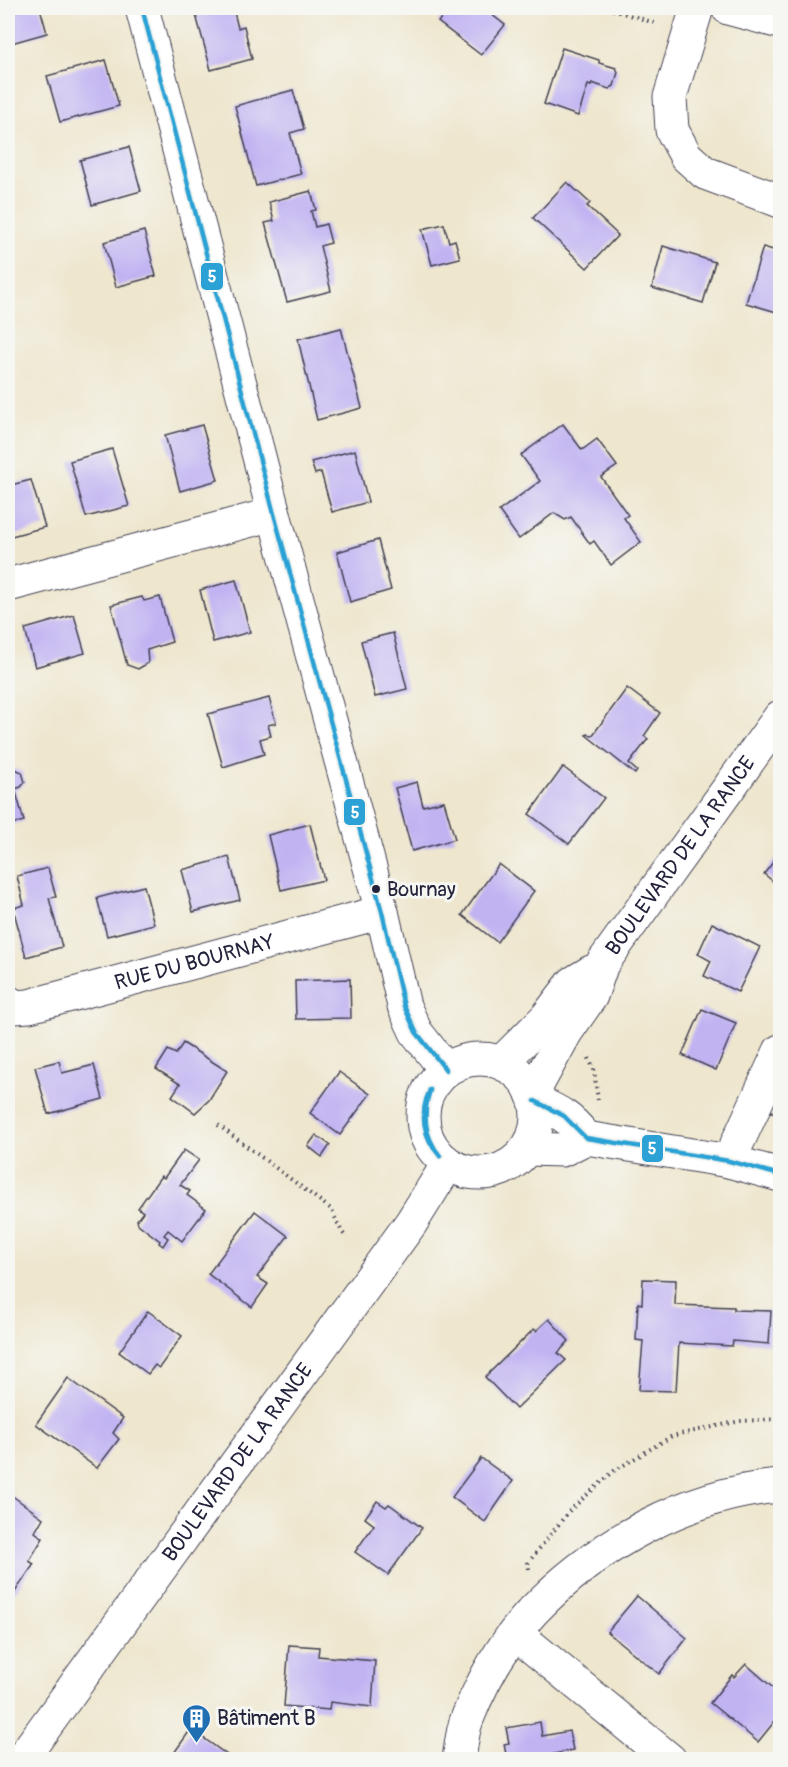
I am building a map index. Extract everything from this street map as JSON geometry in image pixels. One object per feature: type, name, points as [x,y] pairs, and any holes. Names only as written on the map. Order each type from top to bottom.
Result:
[{"type":"street","points":[[142,8],[274,514],[382,912],[404,1006],[416,1032],[447,1070]]},
{"type":"street","points":[[728,8],[780,22]]},
{"type":"street","points":[[693,21],[670,97],[672,130],[686,156],[705,173],[780,201]]},
{"type":"street","points":[[8,585],[274,514]]},
{"type":"street","name":"BOULEVARD DE LA RANCE","points":[[533,1097],[566,1032],[591,996],[603,964],[780,717]]},
{"type":"street","name":"RUE DU BOURNAY","points":[[8,1002],[15,1006],[29,1006],[382,912]]},
{"type":"street","name":"BOULEVARD DE LA RANCE","points":[[501,1063],[547,1017],[573,983],[603,964]]},
{"type":"street","points":[[729,1161],[780,1051]]},
{"type":"street","points":[[482,1059],[501,1063],[518,1074],[529,1086],[537,1117],[534,1133],[527,1149],[515,1162],[499,1170],[482,1173],[465,1172],[448,1164],[435,1152],[426,1135],[423,1117],[425,1099],[433,1082],[447,1070],[463,1061],[482,1059]]},
{"type":"street","points":[[533,1097],[575,1123],[586,1138]]},
{"type":"street","points":[[527,1149],[562,1150],[586,1138],[729,1161],[780,1175]]},
{"type":"street","name":"BOULEVARD DE LA RANCE","points":[[21,1760],[394,1247],[448,1164]]},
{"type":"street","points":[[459,1760],[466,1721],[489,1672],[524,1622],[566,1581],[614,1544],[669,1516],[722,1497],[780,1486]]},
{"type":"street","points":[[524,1622],[670,1760]]},
{"type":"path","points":[[607,8],[693,21]]},
{"type":"path","points":[[218,1125],[331,1209],[347,1238]]},
{"type":"path","points":[[524,1622],[528,1563],[570,1510],[614,1471],[672,1436],[740,1421],[780,1419]]},
{"type":"building","points":[[8,8],[40,8],[47,33],[8,44]]},
{"type":"building","points":[[222,8],[233,8],[238,28],[244,26],[252,59],[211,70],[196,15]]},
{"type":"building","points":[[449,8],[483,8],[505,25],[481,55],[438,22]]},
{"type":"building","points":[[562,48],[599,60],[599,63],[616,68],[618,72],[614,86],[609,89],[592,83],[591,86],[588,85],[578,116],[544,104]]},
{"type":"building","points":[[106,60],[119,106],[60,122],[47,76]]},
{"type":"building","points":[[293,90],[304,129],[290,133],[301,174],[256,186],[235,106]]},
{"type":"building","points":[[129,147],[141,191],[92,205],[80,160]]},
{"type":"building","points":[[567,182],[590,203],[587,206],[618,235],[587,268],[533,218]]},
{"type":"building","points":[[311,191],[316,210],[311,211],[315,227],[326,224],[331,243],[320,246],[331,291],[287,302],[265,223],[274,221],[269,202]]},
{"type":"building","points":[[444,224],[449,242],[455,240],[460,258],[432,265],[422,229]]},
{"type":"building","points":[[144,231],[156,276],[116,287],[104,242]]},
{"type":"building","points":[[663,246],[715,262],[703,303],[652,288]]},
{"type":"building","points":[[763,247],[780,252],[780,313],[746,303]]},
{"type":"building","points":[[341,328],[362,408],[317,420],[298,339]]},
{"type":"building","points":[[563,424],[582,450],[597,439],[617,466],[601,477],[628,515],[624,518],[641,542],[611,565],[594,541],[590,544],[571,517],[565,520],[554,513],[519,539],[499,511],[540,481],[521,455]]},
{"type":"building","points":[[202,425],[218,480],[180,491],[165,435]]},
{"type":"building","points":[[112,449],[129,506],[86,517],[70,461]]},
{"type":"building","points":[[355,450],[368,502],[332,512],[321,472],[315,474],[311,462]]},
{"type":"building","points":[[31,480],[45,527],[8,537],[8,489],[12,487],[11,485]]},
{"type":"building","points":[[378,540],[391,590],[350,602],[337,552]]},
{"type":"building","points":[[236,580],[250,632],[213,642],[200,590]]},
{"type":"building","points":[[142,597],[144,601],[160,597],[172,642],[147,650],[148,663],[138,669],[127,665],[111,605]]},
{"type":"building","points":[[74,615],[85,653],[35,667],[25,629]]},
{"type":"building","points":[[393,633],[407,689],[375,697],[361,641]]},
{"type":"building","points":[[627,688],[660,713],[644,736],[648,739],[629,764],[637,771],[635,774],[586,735],[592,736]]},
{"type":"building","points":[[269,698],[276,723],[268,725],[271,736],[260,739],[264,754],[223,767],[208,714]]},
{"type":"building","points":[[563,767],[604,798],[569,844],[529,814]]},
{"type":"building","points":[[15,769],[22,772],[25,782],[21,787],[15,789],[24,821],[8,825],[8,771]]},
{"type":"building","points":[[417,782],[423,806],[444,801],[455,839],[412,851],[395,788]]},
{"type":"building","points":[[310,824],[324,880],[281,890],[268,835]]},
{"type":"building","points":[[780,853],[780,887],[764,874]]},
{"type":"building","points":[[229,857],[240,900],[193,912],[182,870]]},
{"type":"building","points":[[499,864],[534,891],[497,942],[462,915]]},
{"type":"building","points":[[48,868],[56,897],[49,898],[62,947],[26,957],[13,908],[24,905],[17,876]]},
{"type":"building","points":[[144,886],[154,924],[107,936],[97,898]]},
{"type":"building","points":[[712,923],[760,947],[738,992],[704,976],[711,961],[698,954]]},
{"type":"building","points":[[350,979],[351,1018],[296,1019],[295,981]]},
{"type":"building","points":[[702,1009],[736,1023],[716,1070],[682,1055]]},
{"type":"building","points":[[183,1043],[227,1071],[209,1100],[195,1113],[172,1096],[180,1084],[156,1069],[168,1050],[176,1054]]},
{"type":"building","points":[[59,1061],[62,1073],[94,1065],[103,1099],[48,1114],[35,1067]]},
{"type":"building","points":[[339,1072],[370,1094],[340,1135],[310,1113]]},
{"type":"building","points":[[780,1086],[780,1115],[770,1111]]},
{"type":"building","points":[[316,1135],[330,1145],[322,1157],[308,1146]]},
{"type":"building","points":[[184,1150],[199,1160],[180,1185],[190,1191],[187,1195],[206,1209],[182,1241],[168,1230],[164,1235],[168,1238],[163,1246],[138,1224],[137,1220],[143,1212],[138,1208],[161,1176],[164,1178]]},
{"type":"building","points":[[255,1211],[288,1236],[257,1277],[268,1284],[252,1307],[208,1274]]},
{"type":"building","points":[[643,1279],[676,1280],[675,1305],[771,1311],[769,1344],[733,1341],[732,1346],[679,1343],[676,1391],[639,1390],[643,1341],[636,1340],[638,1303],[642,1304]]},
{"type":"building","points":[[148,1311],[182,1336],[159,1368],[155,1365],[148,1374],[119,1352]]},
{"type":"building","points":[[549,1319],[569,1341],[558,1353],[566,1360],[516,1409],[485,1377],[534,1329],[536,1331]]},
{"type":"building","points":[[68,1378],[123,1418],[113,1433],[119,1439],[97,1468],[36,1424]]},
{"type":"building","points":[[481,1458],[513,1481],[485,1522],[452,1497]]},
{"type":"building","points":[[11,1495],[43,1518],[35,1532],[43,1538],[29,1561],[34,1564],[15,1592],[8,1587],[8,1500]]},
{"type":"building","points":[[377,1501],[386,1507],[389,1504],[422,1528],[388,1575],[355,1552],[374,1525],[365,1518]]},
{"type":"building","points":[[637,1596],[687,1638],[659,1674],[607,1632]]},
{"type":"building","points":[[289,1645],[319,1647],[318,1656],[375,1661],[372,1707],[330,1702],[329,1710],[284,1706]]},
{"type":"building","points":[[746,1664],[780,1694],[780,1709],[777,1713],[779,1716],[758,1742],[710,1703],[732,1675],[734,1677]]},
{"type":"building","points":[[540,1722],[542,1736],[569,1731],[573,1750],[549,1755],[550,1760],[507,1760],[504,1744],[509,1743],[506,1728]]},
{"type":"building","name":"Bâtiment B","points":[[191,1729],[234,1760],[169,1760]]},
{"type":"transit line","name":"5","points":[[142,8],[274,514],[382,912],[404,1006],[416,1032],[446,1070]]},
{"type":"transit line","name":"5","points":[[430,1090],[427,1099],[426,1124],[431,1141],[440,1156]]},
{"type":"transit line","name":"5","points":[[430,1090],[425,1107],[424,1124],[426,1133],[440,1156]]},
{"type":"transit line","name":"5","points":[[535,1101],[564,1116],[586,1138],[729,1161],[780,1175]]},
{"type":"place","name":"Bournay","points":[[376,889]]},
{"type":"place","name":"Bâtiment B","points":[[196,1744]]}]
